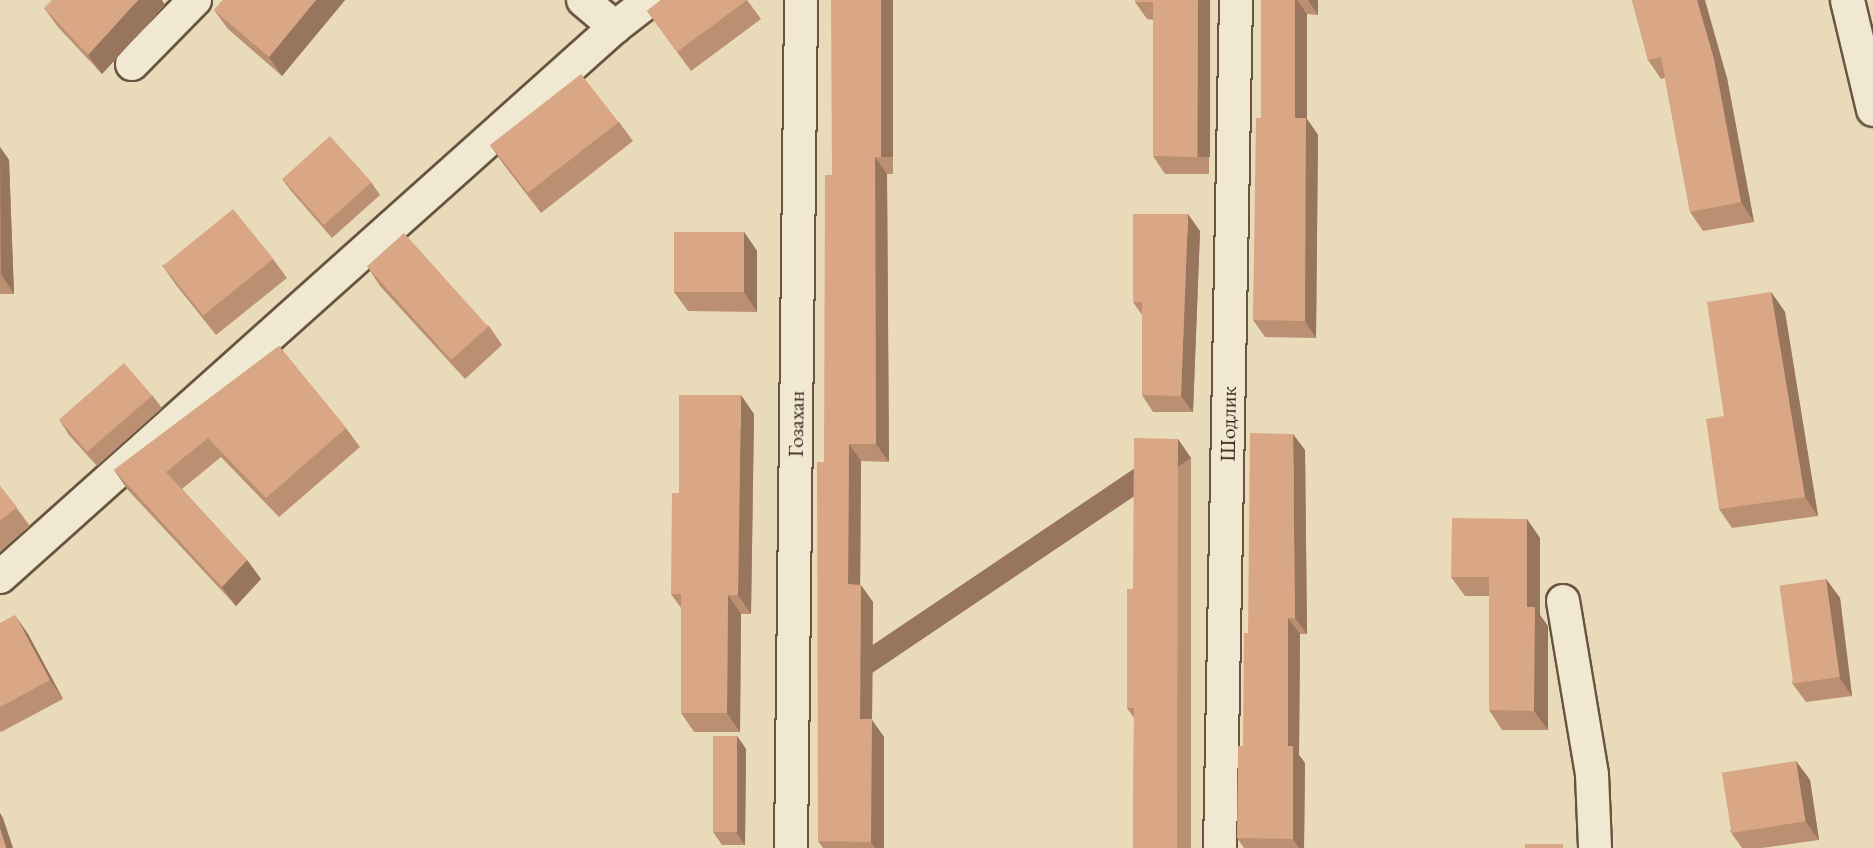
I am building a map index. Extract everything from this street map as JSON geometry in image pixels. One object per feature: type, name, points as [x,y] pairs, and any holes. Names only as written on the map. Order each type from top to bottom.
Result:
[{"type":"main road","points":[[1847,0],[1873,109]]},
{"type":"street","points":[[132,64],[195,0]]},
{"type":"street","points":[[583,0],[615,27]]},
{"type":"street","points":[[0,577],[615,27],[650,0]]},
{"type":"street","name":"Гозахан","points":[[791,848],[801,0]]},
{"type":"street","name":"Шодлик","points":[[1220,848],[1236,0]]},
{"type":"street","points":[[1563,601],[1592,775],[1594,848]]},
{"type":"building","points":[[52,0],[138,0],[88,55],[44,8]]},
{"type":"building","points":[[223,0],[316,0],[269,57],[214,10]]},
{"type":"building","points":[[661,0],[747,0],[677,52],[647,11]]},
{"type":"building","points":[[831,0],[881,0],[881,157],[875,157],[876,444],[849,444],[848,584],[861,585],[860,719],[872,719],[871,842],[818,841],[817,462],[824,462],[825,175],[832,175]]},
{"type":"building","points":[[1135,0],[1198,0],[1197,157],[1153,156],[1153,2],[1135,2]]},
{"type":"building","points":[[1261,0],[1295,0],[1295,118],[1306,118],[1305,321],[1253,320],[1256,118],[1261,118]]},
{"type":"building","points":[[1632,0],[1697,0],[1714,59],[1741,202],[1690,212],[1661,57],[1648,60]]},
{"type":"building","points":[[581,74],[619,122],[528,193],[490,145]]},
{"type":"building","points":[[330,136],[371,182],[324,225],[282,179]]},
{"type":"building","points":[[233,209],[273,259],[203,315],[163,266]]},
{"type":"building","points":[[1133,214],[1188,214],[1181,396],[1142,395],[1142,302],[1133,302]]},
{"type":"building","points":[[674,232],[744,232],[744,292],[674,292]]},
{"type":"building","points":[[404,233],[488,327],[451,360],[367,266]]},
{"type":"building","points":[[1771,292],[1805,497],[1719,509],[1706,419],[1724,416],[1707,302]]},
{"type":"building","points":[[279,346],[346,428],[266,498],[208,438],[166,472],[247,560],[222,587],[114,470]]},
{"type":"building","points":[[124,363],[152,395],[87,452],[59,419]]},
{"type":"building","points":[[679,395],[741,395],[738,595],[728,595],[727,713],[681,713],[681,594],[671,594],[672,493],[679,493]]},
{"type":"building","points":[[1250,433],[1293,434],[1295,618],[1288,618],[1288,746],[1293,746],[1293,839],[1237,838],[1238,746],[1243,746],[1244,633],[1248,633]]},
{"type":"building","points":[[1134,438],[1178,439],[1177,848],[1133,848],[1134,708],[1127,708],[1127,589],[1133,589]]},
{"type":"building","points":[[0,486],[17,507],[0,521]]},
{"type":"building","points":[[1452,518],[1527,519],[1527,607],[1535,607],[1534,711],[1489,710],[1489,577],[1451,577]]},
{"type":"building","points":[[1826,579],[1840,677],[1793,684],[1779,586]]},
{"type":"building","points":[[15,615],[50,680],[0,707],[0,623]]},
{"type":"building","points":[[713,736],[737,736],[737,832],[713,832]]},
{"type":"building","points":[[1796,761],[1806,821],[1731,833],[1722,773]]},
{"type":"building","points":[[0,829],[6,848],[0,848]]},
{"type":"building","points":[[1525,844],[1563,844],[1563,848],[1525,848]]}]
